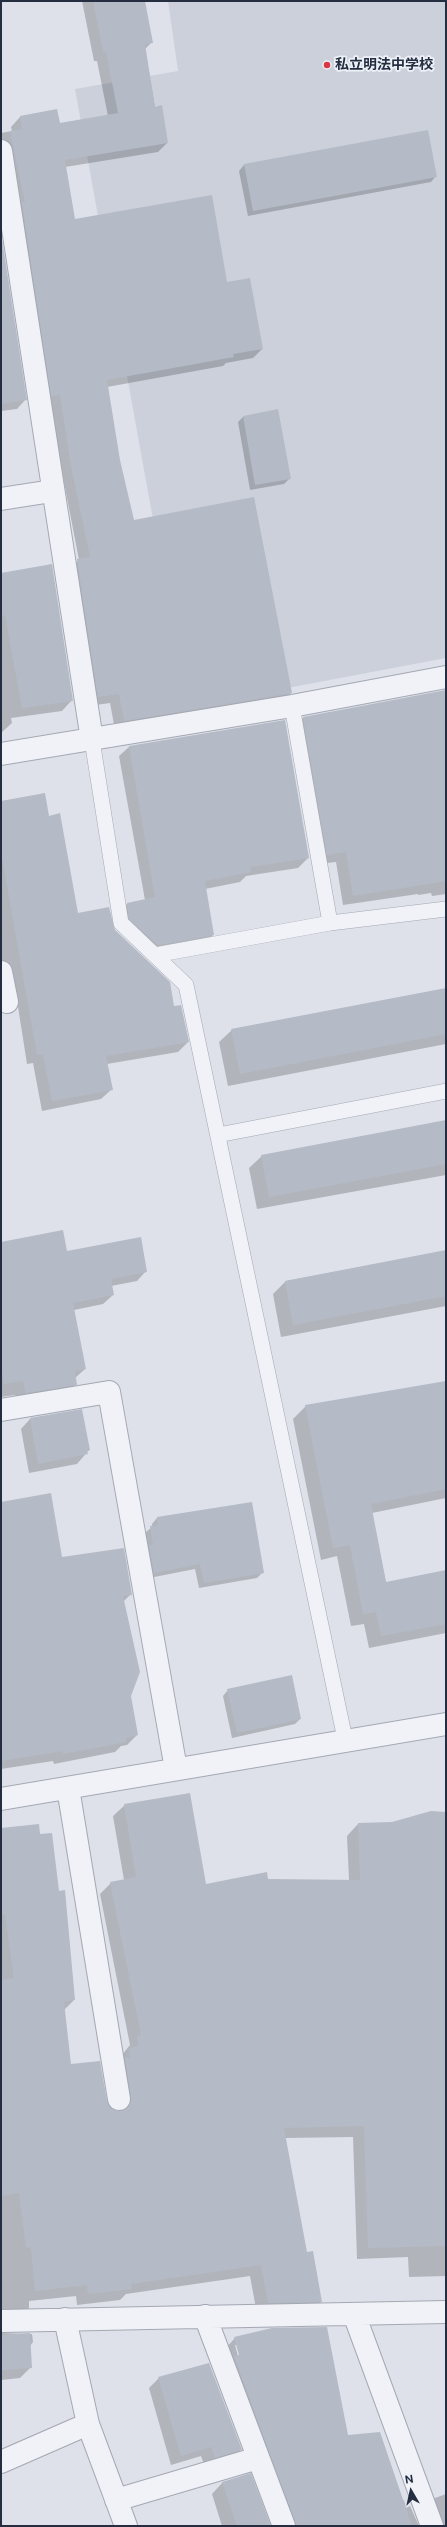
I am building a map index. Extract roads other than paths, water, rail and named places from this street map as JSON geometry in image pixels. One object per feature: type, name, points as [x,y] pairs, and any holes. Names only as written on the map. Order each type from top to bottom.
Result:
[{"type":"street","points":[[1,151],[52,491],[92,740]]},
{"type":"street","points":[[1,499],[52,491]]},
{"type":"street","points":[[1,754],[292,706],[446,677]]},
{"type":"street","points":[[1,972],[7,1002]]},
{"type":"street","points":[[1,1410],[109,1392],[176,1769]]},
{"type":"street","points":[[1,1799],[345,1739],[446,1724]]},
{"type":"street","points":[[68,1788],[119,2099]]},
{"type":"street","points":[[1,2321],[446,2312]]},
{"type":"street","points":[[354,2314],[432,2526]]},
{"type":"street","points":[[205,2316],[284,2526]]},
{"type":"street","points":[[65,2319],[88,2424],[126,2526]]},
{"type":"street","points":[[1,2462],[88,2424]]},
{"type":"street","points":[[116,2500],[258,2458]]},
{"type":"lane","points":[[292,706],[330,923]]},
{"type":"lane","points":[[92,740],[121,923],[186,985],[345,1739]]},
{"type":"lane","points":[[155,955],[330,923],[446,909]]},
{"type":"lane","points":[[218,1134],[446,1091]]},
{"type":"place","name":"私立明法中学校","points":[[327,65]]}]
